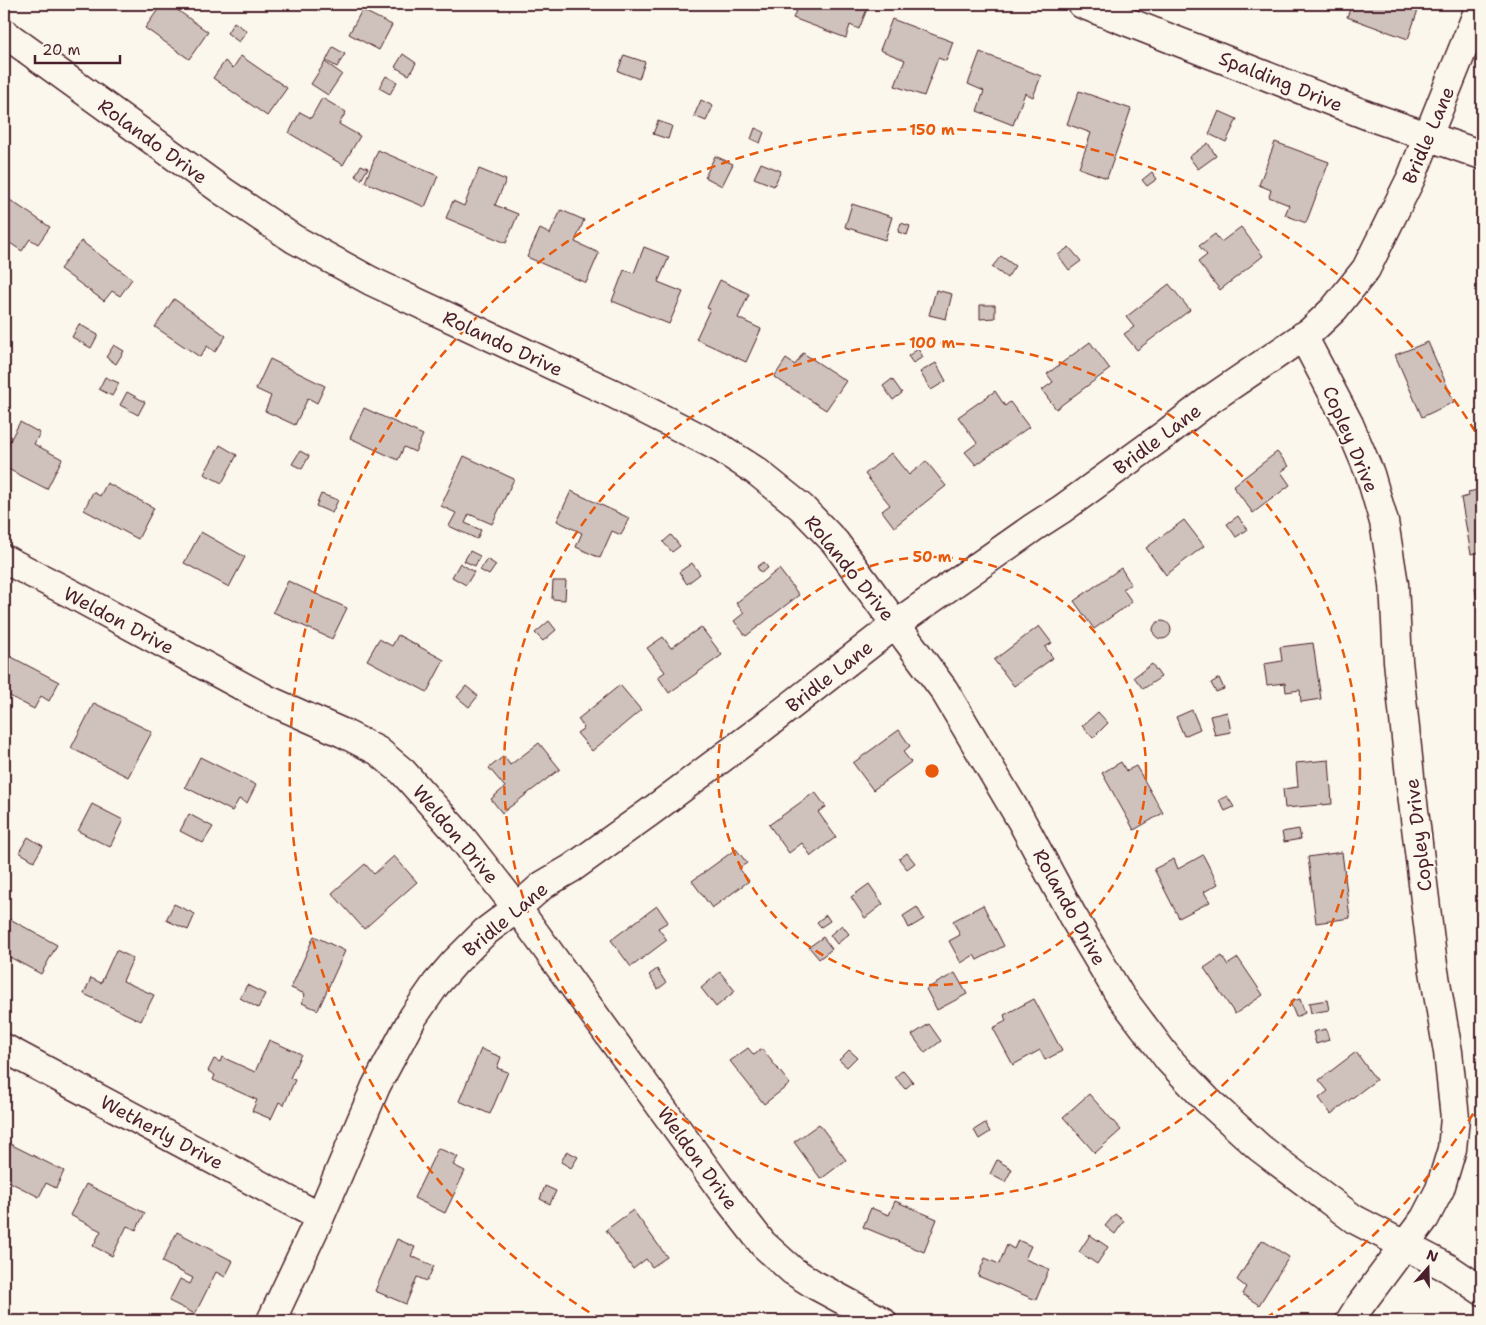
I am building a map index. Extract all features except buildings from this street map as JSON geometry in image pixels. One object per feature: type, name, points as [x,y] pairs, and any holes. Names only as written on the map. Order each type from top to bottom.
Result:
[{"type":"street","name":"Spalding Drive","points":[[1082,4],[1369,116],[1482,155]]},
{"type":"street","name":"Bridle Lane","points":[[271,1321],[320,1217],[376,1086],[413,1017],[454,962],[485,932],[517,908],[543,885],[572,868],[658,806],[896,624],[1062,509],[1208,401],[1311,331],[1334,309],[1366,269],[1411,178],[1482,4]]},
{"type":"street","name":"Rolando Drive","points":[[4,33],[224,192],[294,239],[371,282],[614,394],[722,450],[756,471],[800,507],[835,542],[944,690],[1021,820],[1072,915],[1119,994],[1170,1060],[1207,1100],[1260,1148],[1354,1219],[1448,1268],[1482,1291]]},
{"type":"street","name":"Copley Drive","points":[[1303,336],[1349,424],[1370,474],[1384,522],[1394,584],[1398,661],[1411,786],[1433,965],[1448,1052],[1455,1118],[1452,1149],[1440,1189],[1425,1218],[1403,1245],[1350,1321]]},
{"type":"street","name":"Weldon Drive","points":[[4,559],[266,699],[343,733],[378,751],[404,772],[462,838],[517,908],[725,1195],[763,1244],[793,1270],[815,1285],[882,1321]]},
{"type":"street","name":"Wetherly Drive","points":[[4,1048],[320,1217]]}]
